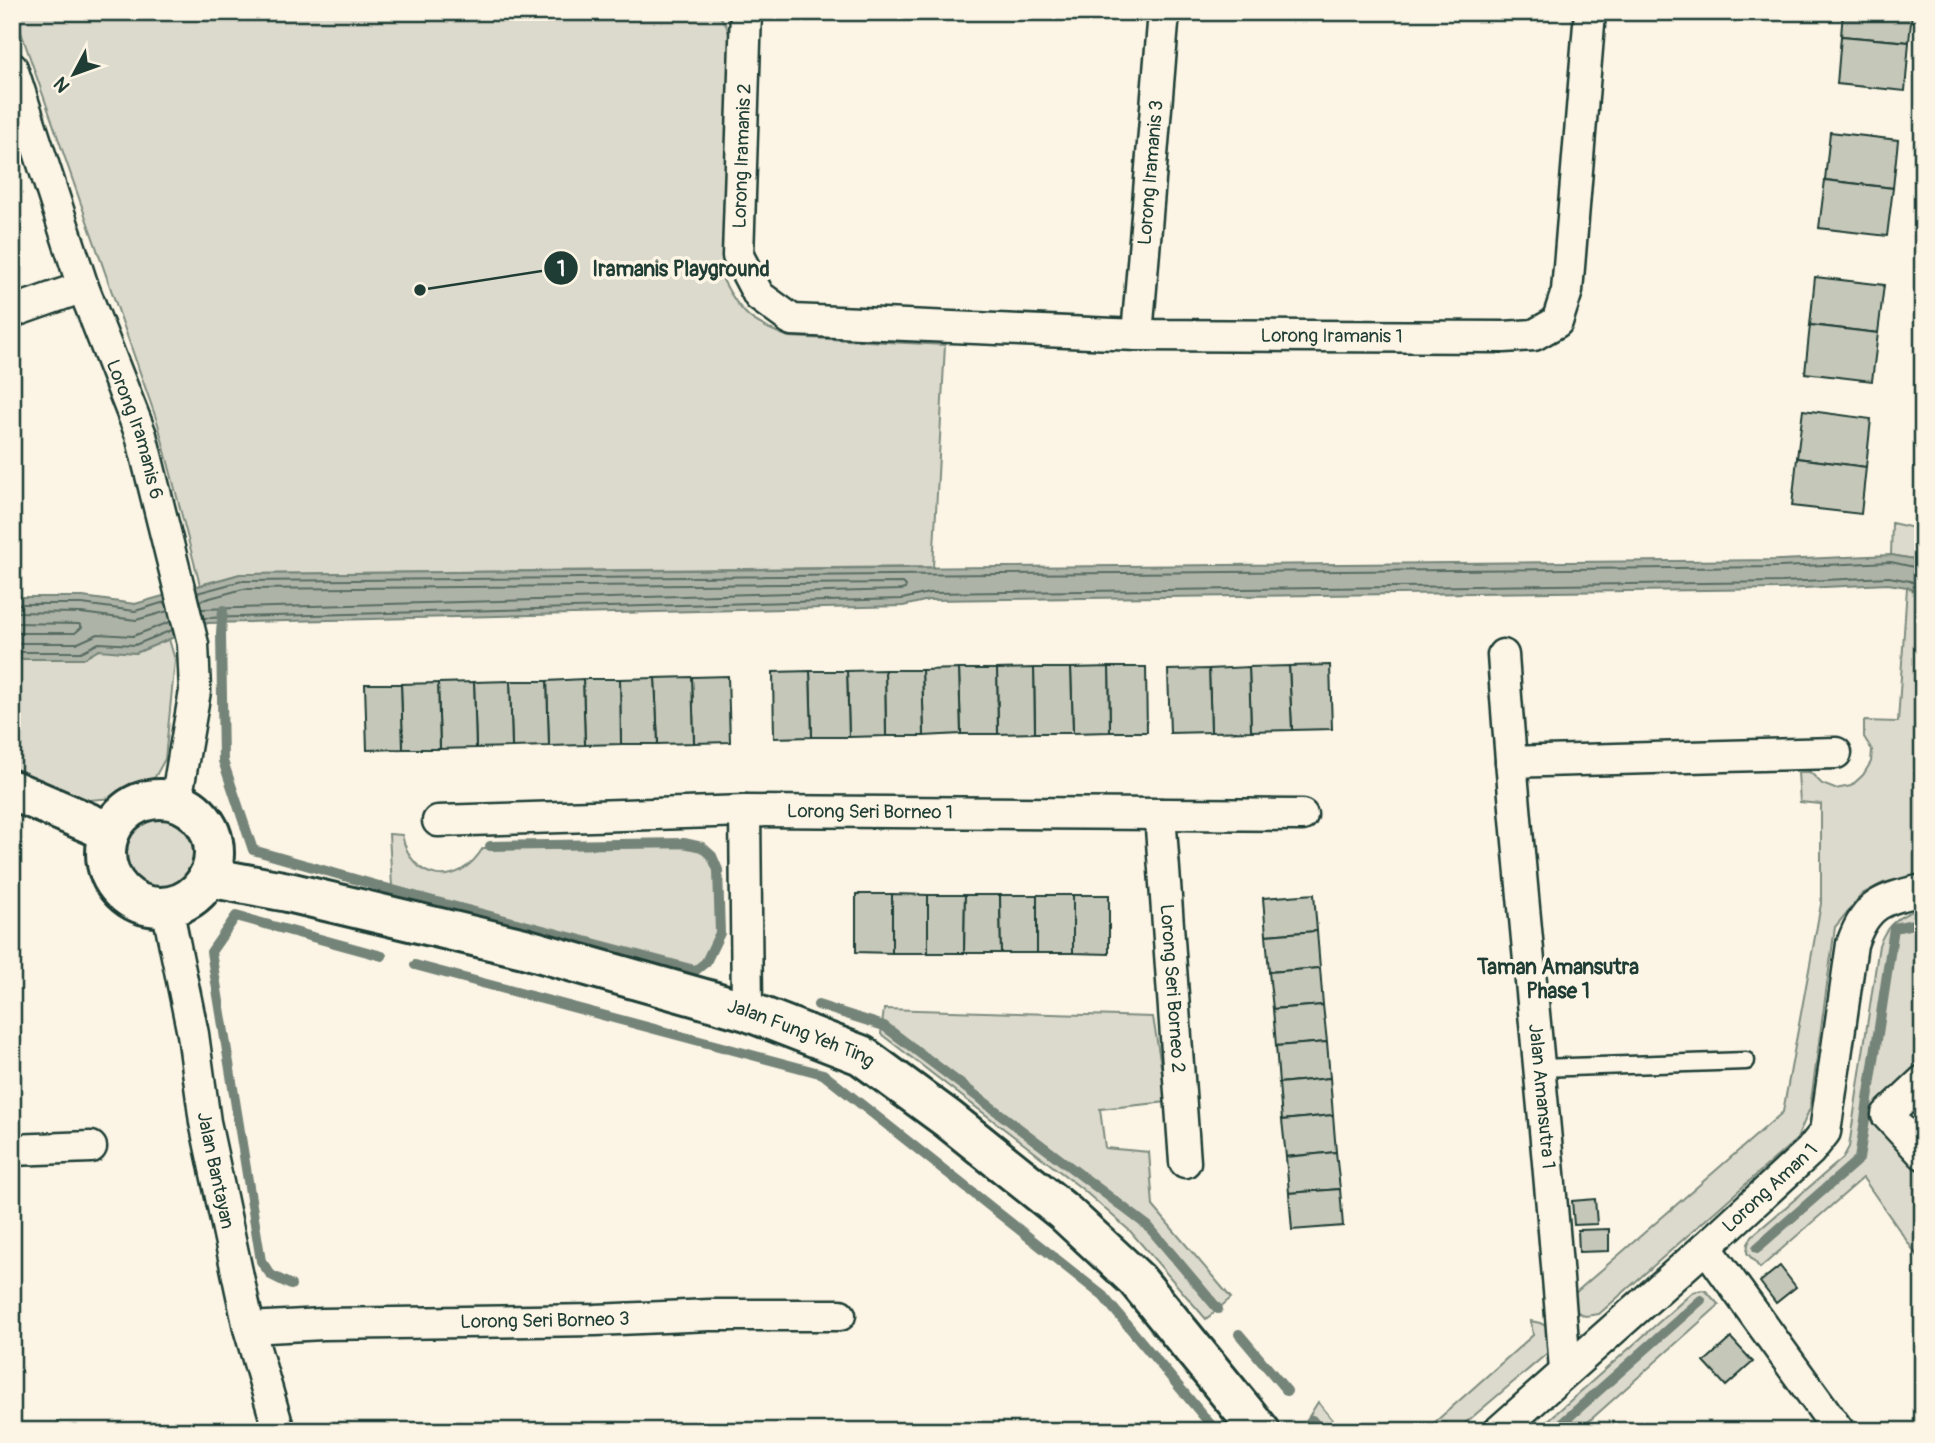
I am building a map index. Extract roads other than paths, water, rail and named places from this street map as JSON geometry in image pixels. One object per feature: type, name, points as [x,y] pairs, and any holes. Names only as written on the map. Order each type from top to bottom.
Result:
[{"type":"street","name":"Lorong Iramanis 2","points":[[746,12],[738,256],[759,296],[792,320]]},
{"type":"street","name":"Lorong Iramanis 3","points":[[1137,335],[1164,12]]},
{"type":"street","name":"Lorong Iramanis 1","points":[[792,320],[1137,335],[1534,335],[1557,322],[1567,291],[1590,12]]},
{"type":"street","name":"Lorong Iramanis 6","points":[[12,68],[83,288],[141,435],[193,644],[195,691],[176,801]]},
{"type":"street","points":[[12,312],[83,288]]},
{"type":"street","name":"Jalan Amansutra 1","points":[[1503,655],[1565,1371]]},
{"type":"street","points":[[1511,762],[1836,753]]},
{"type":"street","points":[[12,790],[110,832]]},
{"type":"street","points":[[158,799],[176,801],[194,812],[208,828],[214,849],[213,864],[208,877],[195,895],[181,903],[167,907],[141,904],[126,895],[114,882],[107,866],[107,840],[110,832],[125,811],[141,802],[158,799]]},
{"type":"street","points":[[745,811],[747,1012]]},
{"type":"street","name":"Lorong Seri Borneo 1","points":[[438,821],[745,811],[1302,815]]},
{"type":"street","name":"Lorong Seri Borneo 2","points":[[1160,814],[1185,1162]]},
{"type":"street","name":"Jalan Fung Yeh Ting","points":[[208,877],[288,892],[524,948],[747,1012],[861,1055],[948,1119],[1064,1212],[1137,1280],[1261,1431]]},
{"type":"street","name":"Lorong Aman 1","points":[[1499,1431],[1810,1152],[1825,1132],[1852,944],[1858,926],[1881,902],[1923,890]]},
{"type":"street","name":"Jalan Bantayan","points":[[167,907],[193,1034],[205,1122],[249,1328],[279,1431]]},
{"type":"street","points":[[1923,1081],[1886,1115],[1923,1154]]},
{"type":"street","points":[[12,1150],[91,1147]]},
{"type":"street","points":[[1706,1247],[1839,1431]]},
{"type":"street","name":"Lorong Seri Borneo 3","points":[[249,1328],[710,1315],[841,1315]]},
{"type":"lane","points":[[1540,1068],[1746,1061]]},
{"type":"water","points":[[1891,555],[1923,563],[1923,595],[1907,587],[1888,584],[1782,589],[929,600],[903,606],[208,623],[136,653],[99,650],[83,659],[12,659],[12,597],[83,597],[135,604],[240,574],[1780,560]]},
{"type":"waterway","points":[[223,610],[223,761],[253,850],[695,971],[706,962],[720,933],[718,870],[712,856],[702,847],[684,843],[490,846]]},
{"type":"waterway","points":[[291,1285],[271,1275],[261,1261],[211,952],[236,916],[382,956]]},
{"type":"waterway","points":[[1757,1248],[1859,1159],[1894,928],[1923,922]]},
{"type":"waterway","points":[[415,965],[823,1074],[1103,1296],[1216,1431]]},
{"type":"waterway","points":[[818,1005],[884,1026],[1148,1226],[1218,1309]]},
{"type":"waterway","points":[[1553,1431],[1701,1300]]},
{"type":"waterway","points":[[1239,1334],[1287,1391]]},
{"type":"waterway","points":[[1312,1420],[1321,1431]]},
{"type":"waterway","points":[[1442,1431],[1446,1427]]},
{"type":"place","name":"Iramanis Playground","points":[[420,290]]},
{"type":"district","name":"Taman Amansutra Phase 1","points":[[1558,979]]}]
